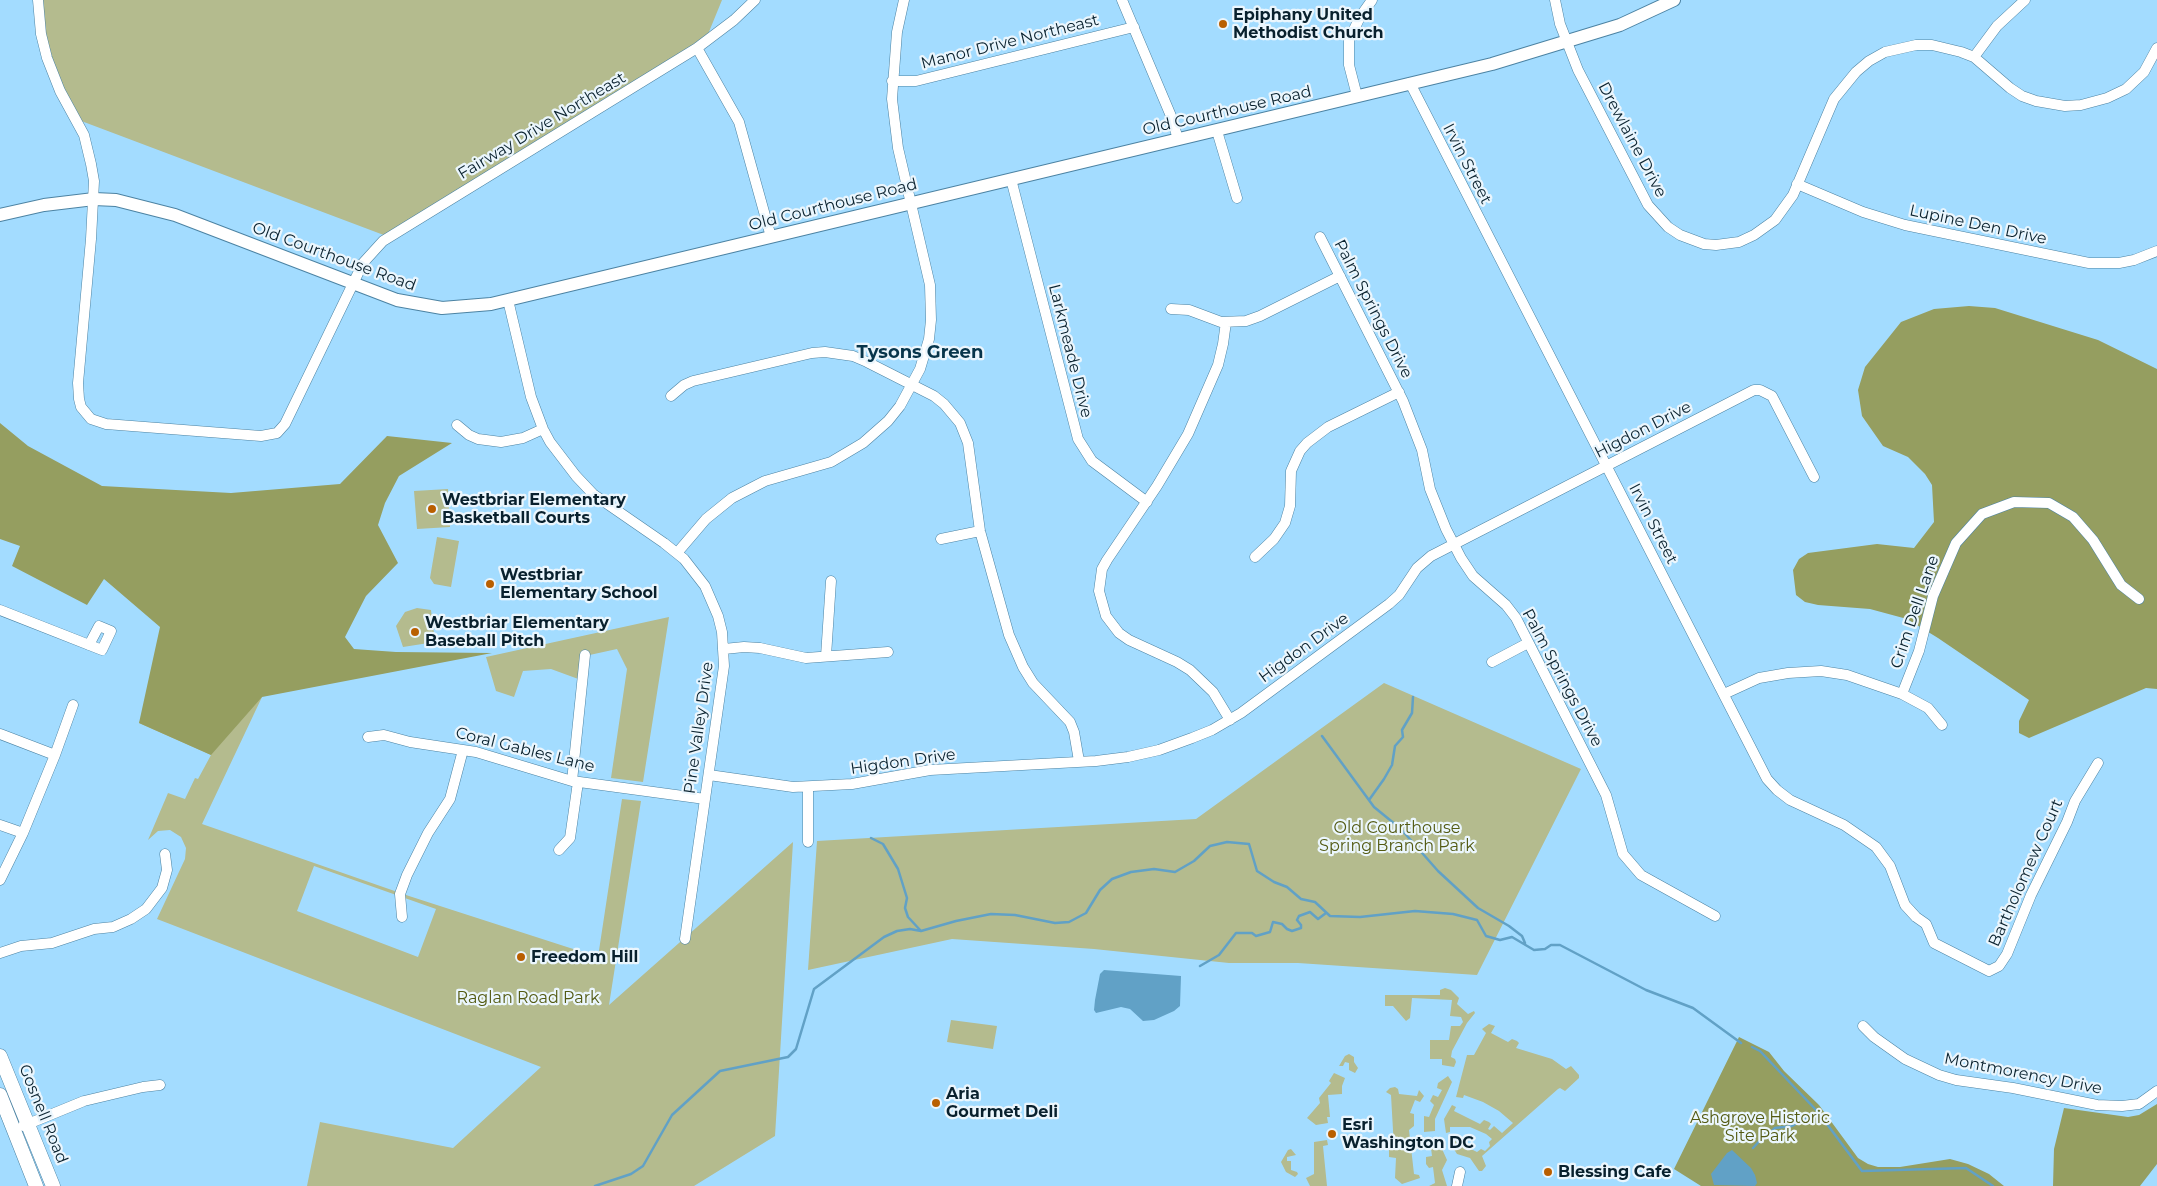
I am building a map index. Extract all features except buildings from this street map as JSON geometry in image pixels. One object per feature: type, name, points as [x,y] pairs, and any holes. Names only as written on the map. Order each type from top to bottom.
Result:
[{"type":"main road","name":"Gosnell Road","points":[[0,1056],[53,1186]]},
{"type":"main road","name":"Gosnell Road","points":[[0,1095],[36,1186]]},
{"type":"street","points":[[38,0],[41,34],[47,58],[60,91],[84,135],[89,151],[94,181],[94,199]]},
{"type":"street","name":"Fairway Drive Northeast","points":[[94,199],[78,399],[86,414],[99,423],[261,436],[277,433],[289,417],[368,255],[391,236],[698,48],[729,25],[754,0]]},
{"type":"street","points":[[677,554],[706,519],[732,498],[765,481],[831,462],[863,443],[888,421],[900,406],[920,369],[929,339],[932,302],[927,268],[894,124],[892,81],[897,32],[904,0]]},
{"type":"street","points":[[1122,0],[1171,116],[1178,139]]},
{"type":"street","points":[[1357,96],[1349,65],[1349,40],[1360,17],[1372,0]]},
{"type":"street","name":"Drewlaine Drive","points":[[1554,0],[1557,16],[1578,70],[1648,205],[1657,217],[1680,235],[1704,244],[1716,245],[1739,242],[1753,236],[1765,229],[1779,216],[1789,202],[1834,99],[1856,72],[1869,61],[1885,52],[1916,45],[1946,48],[1974,57],[2022,96],[2036,101],[2065,106],[2082,105],[2107,98],[2126,89],[2144,72],[2157,48]]},
{"type":"street","name":"Old Courthouse Road","points":[[0,215],[44,205],[94,199],[116,200],[175,215],[397,300],[426,306],[472,307],[508,300],[1492,64],[1620,25],[1674,0]]},
{"type":"street","points":[[1974,57],[1997,26],[2025,0]]},
{"type":"street","name":"Manor Drive Northeast","points":[[892,81],[916,80],[1134,27]]},
{"type":"street","points":[[698,48],[739,122],[771,237]]},
{"type":"street","name":"Irvin Street","points":[[1410,83],[1767,779],[1790,800],[1844,825],[1876,847],[1890,866],[1905,905],[1916,918],[1926,924]]},
{"type":"street","points":[[1217,130],[1237,198]]},
{"type":"street","name":"Larkmeade Drive","points":[[1011,179],[1078,439],[1085,452],[1098,466],[1147,502]]},
{"type":"street","name":"Lupine Den Drive","points":[[1797,184],[1863,212],[1905,226],[2089,263],[2119,263],[2134,260],[2157,250]]},
{"type":"street","name":"Palm Springs Drive","points":[[1320,237],[1399,392],[1417,435],[1437,509],[1454,544],[1473,576],[1506,605],[1516,618],[1606,795],[1623,854],[1641,875],[1715,916]]},
{"type":"street","points":[[1170,309],[1189,310],[1210,319],[1226,322],[1246,321],[1260,316],[1340,276]]},
{"type":"street","name":"Pine Valley Drive","points":[[508,300],[528,388],[543,428],[565,464],[584,486],[677,554],[695,572],[712,600],[722,632],[724,666],[685,939]]},
{"type":"street","points":[[1226,322],[1218,365],[1188,434],[1178,454],[1107,560],[1102,569],[1099,591],[1104,609],[1112,625],[1128,640],[1177,662],[1202,680],[1230,720]]},
{"type":"street","points":[[671,396],[684,385],[693,381],[812,352],[825,352],[853,356],[912,385],[944,404],[954,414],[963,429],[969,450],[980,531],[1015,651],[1033,682],[1070,722],[1074,732],[1079,761]]},
{"type":"street","name":"Higdon Drive","points":[[709,775],[780,786],[808,787],[852,784],[930,770],[1128,757],[1159,750],[1205,733],[1230,720],[1389,604],[1399,595],[1424,561],[1606,465],[1754,390],[1760,390],[1772,396],[1814,477]]},
{"type":"street","points":[[1255,557],[1274,539],[1285,523],[1290,506],[1291,471],[1300,451],[1307,443],[1328,427],[1399,392]]},
{"type":"street","points":[[457,425],[469,435],[478,439],[501,442],[523,438],[543,428]]},
{"type":"street","name":"Crim Dell Lane","points":[[1902,694],[1919,651],[1933,596],[1956,543],[1982,514],[2014,502],[2049,503],[2073,517],[2094,540],[2121,585],[2139,600]]},
{"type":"street","points":[[941,539],[980,531]]},
{"type":"street","points":[[826,656],[830,581]]},
{"type":"street","points":[[0,610],[89,645],[102,650],[111,631],[99,626],[89,645]]},
{"type":"street","points":[[1492,662],[1528,643]]},
{"type":"street","points":[[724,649],[760,648],[796,656],[888,652]]},
{"type":"street","points":[[559,850],[570,838],[585,655]]},
{"type":"street","points":[[1724,694],[1759,678],[1788,673],[1821,671],[1847,675],[1902,694],[1928,708],[1942,725]]},
{"type":"street","points":[[0,880],[23,833],[73,705]]},
{"type":"street","points":[[0,734],[55,755]]},
{"type":"street","name":"Coral Gables Lane","points":[[368,737],[384,735],[410,742],[463,750],[575,781],[704,799]]},
{"type":"street","points":[[402,917],[400,894],[407,875],[428,833],[450,799],[463,750]]},
{"type":"street","name":"Bartholomew Court","points":[[1926,924],[1934,943],[1983,970],[1989,971],[1999,966],[2007,954],[2031,895],[2068,822],[2075,801],[2098,763]]},
{"type":"street","points":[[808,787],[808,842]]},
{"type":"street","points":[[0,825],[23,833]]},
{"type":"street","points":[[0,953],[21,946],[52,944],[94,929],[113,927],[131,920],[146,909],[162,888],[167,870],[165,854]]},
{"type":"street","name":"Montmorency Drive","points":[[1863,1026],[1874,1037],[1905,1059],[1939,1075],[1956,1080],[2013,1088],[2097,1105],[2122,1106],[2139,1104],[2157,1091]]},
{"type":"street","points":[[14,1130],[84,1101],[142,1086],[160,1085]]},
{"type":"street","points":[[1457,1186],[1460,1172]]},
{"type":"green space","points":[[38,0],[722,0],[704,44],[389,237],[76,119],[51,69]]},
{"type":"green space","points":[[1969,306],[1995,308],[2098,340],[2157,369],[2157,689],[2146,688],[2029,738],[2019,733],[2019,721],[2029,700],[1938,638],[1907,619],[1870,609],[1818,605],[1805,602],[1796,595],[1793,570],[1799,559],[1808,553],[1877,544],[1914,548],[1934,522],[1932,485],[1925,474],[1908,457],[1883,446],[1862,416],[1858,390],[1865,367],[1901,322],[1934,309]]},
{"type":"green space","points":[[0,423],[28,446],[102,486],[231,493],[340,484],[387,436],[452,443],[399,476],[385,503],[378,525],[398,563],[366,596],[345,637],[354,649],[396,652],[492,653],[262,697],[211,755],[139,723],[160,627],[104,579],[87,605],[12,566],[20,546],[0,539]]},
{"type":"green space","name":"Westbriar Elementary Basketball Courts","points":[[448,489],[450,527],[417,529],[414,491]]},
{"type":"green space","points":[[437,537],[459,541],[451,587],[434,584],[430,578]]},
{"type":"green space","name":"Westbriar Elementary Baseball Pitch","points":[[417,608],[431,610],[435,642],[403,647],[396,626],[405,612]]},
{"type":"green space","points":[[669,617],[643,782],[611,778],[627,669],[617,649],[585,656],[581,680],[551,669],[523,671],[514,697],[496,691],[486,657]]},
{"type":"green space","name":"Raglan Road Park","points":[[181,625],[262,697],[202,824],[409,896],[598,957],[622,799],[641,801],[609,1005],[793,842],[775,1136],[694,1186],[307,1186],[320,1122],[453,1148],[541,1067],[157,919],[185,859],[186,848],[181,837],[170,830],[158,831],[148,840],[168,793],[185,799],[195,778],[198,779],[211,755],[139,723]],"holes":[[[314,866],[436,909],[418,957],[297,911]]]},
{"type":"green space","name":"Old Courthouse Spring Branch Park","points":[[1384,683],[1581,769],[1477,975],[1298,963],[1229,963],[1094,949],[952,939],[808,970],[817,841],[1196,819]]},
{"type":"green space","points":[[1445,988],[1451,990],[1459,998],[1457,1004],[1468,1014],[1474,1011],[1475,1013],[1467,1023],[1452,1051],[1451,1057],[1456,1062],[1454,1067],[1442,1065],[1442,1059],[1430,1059],[1430,1040],[1449,1040],[1451,1026],[1460,1026],[1463,1022],[1461,1017],[1450,1016],[1452,1000],[1412,998],[1410,1018],[1406,1021],[1393,1006],[1385,1006],[1385,995],[1440,995],[1440,990]]},
{"type":"green space","points":[[951,1020],[997,1026],[993,1049],[947,1042]]},
{"type":"green space","points":[[1489,1024],[1495,1026],[1491,1033],[1508,1042],[1512,1039],[1517,1041],[1519,1043],[1516,1048],[1552,1059],[1566,1069],[1571,1066],[1579,1075],[1579,1078],[1565,1091],[1560,1088],[1558,1089],[1482,1156],[1486,1166],[1482,1171],[1479,1171],[1470,1158],[1457,1154],[1450,1143],[1455,1140],[1459,1146],[1465,1146],[1477,1152],[1481,1149],[1485,1151],[1490,1146],[1489,1142],[1492,1139],[1486,1134],[1470,1127],[1450,1127],[1450,1132],[1446,1133],[1444,1119],[1452,1105],[1456,1107],[1454,1111],[1480,1124],[1484,1120],[1489,1122],[1491,1124],[1488,1129],[1490,1130],[1494,1126],[1502,1133],[1513,1123],[1499,1111],[1483,1102],[1464,1095],[1463,1098],[1456,1097],[1467,1055],[1474,1055],[1486,1033],[1482,1029]]},
{"type":"green space","name":"Ashgrove Historic Site Park","points":[[1739,1037],[1769,1052],[1784,1071],[1819,1105],[1858,1158],[1868,1164],[1878,1167],[1900,1167],[1950,1159],[1968,1164],[1989,1174],[2004,1186],[1701,1186],[1674,1169]]},
{"type":"green space","points":[[1349,1054],[1354,1057],[1354,1062],[1358,1068],[1355,1073],[1349,1070],[1349,1063],[1345,1062],[1343,1066],[1339,1066],[1345,1056]]},
{"type":"green space","points":[[1334,1073],[1345,1078],[1342,1094],[1328,1095],[1330,1117],[1327,1117],[1328,1123],[1316,1125],[1307,1118],[1320,1103],[1319,1098],[1331,1083],[1329,1081]]},
{"type":"green space","points":[[1448,1076],[1452,1082],[1435,1119],[1435,1131],[1424,1132],[1424,1116],[1429,1117],[1434,1105],[1430,1101],[1433,1095],[1438,1097],[1442,1090],[1437,1088],[1438,1083]]},
{"type":"green space","points":[[1395,1087],[1398,1089],[1399,1094],[1417,1096],[1419,1090],[1424,1096],[1420,1102],[1415,1100],[1410,1113],[1414,1114],[1414,1126],[1409,1130],[1414,1174],[1419,1175],[1420,1178],[1402,1184],[1395,1178],[1396,1158],[1389,1157],[1389,1150],[1394,1148],[1391,1095],[1386,1092],[1390,1088]]},
{"type":"green space","points":[[2157,1104],[2157,1164],[2140,1186],[2053,1186],[2054,1149],[2064,1108],[2128,1117],[2139,1115]]},
{"type":"green space","points":[[1327,1140],[1328,1145],[1323,1146],[1327,1186],[1310,1186],[1306,1178],[1314,1174],[1314,1142]]},
{"type":"green space","points":[[1438,1140],[1447,1160],[1442,1170],[1447,1186],[1429,1186],[1435,1183],[1433,1167],[1429,1168],[1426,1164],[1426,1157],[1432,1156],[1431,1148],[1427,1148],[1425,1144],[1426,1141]]},
{"type":"green space","points":[[1291,1149],[1296,1155],[1287,1157],[1287,1161],[1291,1161],[1291,1170],[1298,1174],[1295,1177],[1286,1172],[1281,1162],[1288,1150]]},
{"type":"water","points":[[1104,970],[1181,976],[1180,1006],[1174,1011],[1154,1020],[1143,1021],[1130,1009],[1121,1007],[1096,1013],[1094,1010],[1095,1000],[1100,974]]},
{"type":"water","points":[[1732,1150],[1751,1168],[1757,1183],[1755,1186],[1714,1185],[1711,1174],[1727,1153]]},
{"type":"waterway","points":[[1369,800],[1392,765],[1395,746],[1403,737],[1402,730],[1412,713],[1413,697]]},
{"type":"waterway","points":[[1322,736],[1374,807],[1401,829],[1438,871],[1478,908],[1509,926],[1522,936],[1525,943]]},
{"type":"waterway","points":[[871,838],[883,844],[898,869],[907,898],[905,908],[908,917],[921,931]]},
{"type":"waterway","points":[[595,1186],[631,1174],[643,1166],[672,1115],[720,1071],[788,1057],[796,1049],[814,989],[884,937],[897,931],[910,929],[921,931],[991,914],[1015,915],[1055,923],[1069,922],[1086,913],[1100,890],[1112,879],[1131,872],[1154,869],[1175,872],[1194,861],[1210,846],[1227,842],[1249,844],[1257,871],[1274,882],[1287,887],[1301,899],[1315,902],[1330,916],[1360,917],[1415,911],[1453,914],[1477,920],[1486,936],[1500,940],[1512,937],[1534,950],[1545,949],[1551,945],[1560,945],[1646,990],[1693,1008],[1741,1043]]},
{"type":"waterway","points":[[1200,966],[1219,955],[1236,933],[1252,933],[1256,936],[1270,932],[1273,922],[1282,924],[1292,931],[1301,928],[1297,920],[1299,916],[1310,912],[1318,919],[1326,913]]},
{"type":"waterway","points":[[1752,1047],[1760,1051],[1818,1112],[1862,1171],[1966,1168],[1993,1186]]},
{"type":"waterway","points":[[1753,1148],[1765,1135],[1775,1128],[1792,1126],[1818,1112]]},
{"type":"place","name":"Epiphany United Methodist Church","points":[[1223,24]]},
{"type":"place","name":"Westbriar Elementary Basketball Courts","points":[[432,509]]},
{"type":"place","name":"Westbriar Elementary School","points":[[490,584]]},
{"type":"place","name":"Westbriar Elementary Baseball Pitch","points":[[415,632]]},
{"type":"place","name":"Freedom Hill","points":[[521,957]]},
{"type":"place","name":"Aria Gourmet Deli","points":[[936,1103]]},
{"type":"place","name":"Esri Washington DC","points":[[1332,1134]]},
{"type":"place","name":"Blessing Cafe","points":[[1548,1172]]},
{"type":"district","name":"Tysons Green","points":[[920,353]]}]
